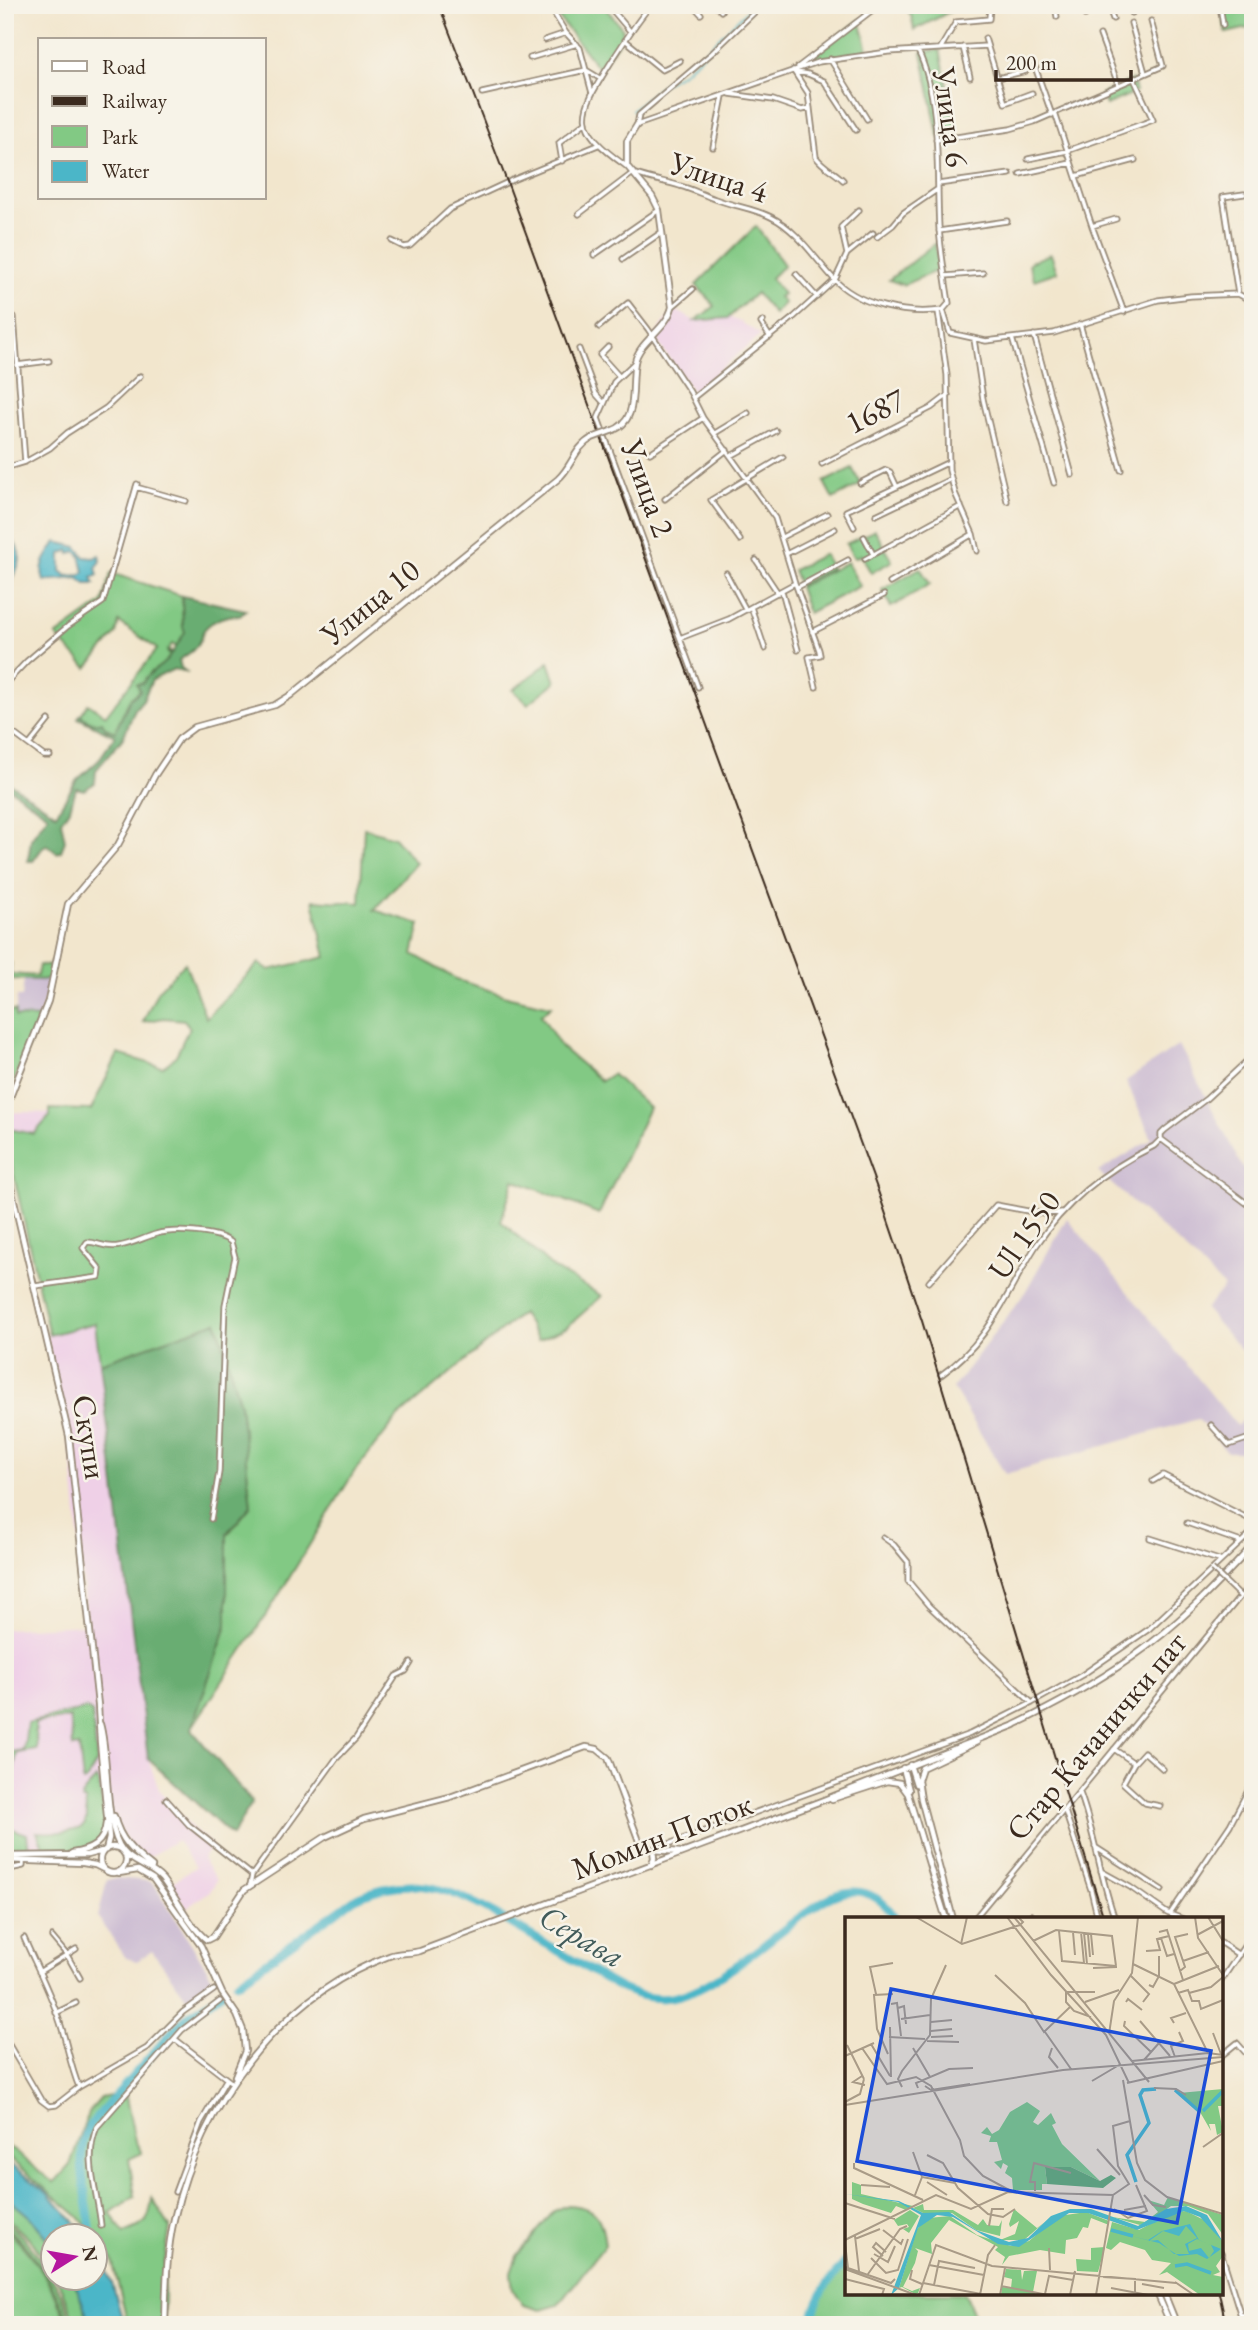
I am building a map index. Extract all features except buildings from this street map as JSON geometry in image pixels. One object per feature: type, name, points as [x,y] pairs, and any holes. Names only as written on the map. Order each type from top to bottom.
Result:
[{"type":"street","points":[[608,5],[630,31]]},
{"type":"street","points":[[651,5],[630,31],[592,93],[585,106],[586,122],[598,145],[633,173],[659,209],[672,307]]},
{"type":"street","points":[[693,5],[701,14]]},
{"type":"street","points":[[715,5],[721,11]]},
{"type":"street","points":[[626,166],[627,141],[639,115],[712,53],[762,5]]},
{"type":"street","points":[[795,71],[879,5]]},
{"type":"street","points":[[940,49],[956,22],[989,19],[990,6],[1000,5]]},
{"type":"street","points":[[1055,5],[1057,17]]},
{"type":"street","points":[[1083,5],[1085,15]]},
{"type":"street","points":[[1108,5],[1113,19]]},
{"type":"street","points":[[1130,5],[1132,13]]},
{"type":"street","points":[[1220,5],[1223,25]]},
{"type":"street","points":[[555,15],[566,33],[577,44],[592,93]]},
{"type":"street","points":[[936,140],[1010,129],[1054,114],[1163,66],[1151,21]]},
{"type":"street","points":[[1130,23],[1145,73]]},
{"type":"street","points":[[545,40],[566,33]]},
{"type":"street","points":[[1100,35],[1118,84]]},
{"type":"street","points":[[985,38],[1006,103],[1032,93]]},
{"type":"street","points":[[625,40],[662,70],[680,61]]},
{"type":"street","points":[[530,58],[577,44]]},
{"type":"street","points":[[918,51],[987,46]]},
{"type":"street","points":[[963,47],[970,77]]},
{"type":"street","name":"Улица 6","points":[[637,124],[830,60],[918,51],[923,61],[936,140],[939,231],[949,303],[940,311]]},
{"type":"street","points":[[830,60],[867,119]]},
{"type":"street","points":[[1034,64],[1124,312]]},
{"type":"street","points":[[482,93],[586,70],[601,79]]},
{"type":"street","points":[[795,71],[808,93],[816,157],[822,165],[843,180]]},
{"type":"street","points":[[795,71],[824,81],[856,130]]},
{"type":"street","points":[[998,78],[1026,71]]},
{"type":"street","points":[[1028,159],[1067,151],[1153,120],[1133,78]]},
{"type":"street","points":[[1041,83],[1047,81]]},
{"type":"street","points":[[728,94],[765,99],[802,110],[810,108]]},
{"type":"street","points":[[713,148],[723,96]]},
{"type":"street","points":[[562,161],[559,143],[586,122]]},
{"type":"street","points":[[392,241],[404,247],[410,246],[450,209],[598,145]]},
{"type":"street","points":[[1076,176],[1135,160]]},
{"type":"street","points":[[1020,174],[1071,163]]},
{"type":"street","name":"Улица 4","points":[[579,214],[633,173],[771,216],[789,229],[835,280],[873,303],[918,312],[940,311]]},
{"type":"street","points":[[846,254],[893,225],[903,212],[938,187],[1010,174]]},
{"type":"street","points":[[1238,293],[1223,197],[1244,194]]},
{"type":"street","points":[[594,255],[659,209]]},
{"type":"street","points":[[693,398],[770,337],[835,280],[846,254],[841,227],[859,210]]},
{"type":"street","points":[[1092,226],[1115,219]]},
{"type":"street","points":[[939,231],[1007,221]]},
{"type":"street","points":[[622,259],[662,232]]},
{"type":"street","points":[[945,276],[982,273]]},
{"type":"street","points":[[796,274],[817,297]]},
{"type":"street","points":[[635,362],[640,350],[653,337],[672,307],[693,289]]},
{"type":"street","points":[[940,311],[950,333],[986,341],[1054,333],[1158,300],[1238,293],[1253,302]]},
{"type":"street","points":[[598,327],[628,303],[693,398],[703,418],[775,518],[820,655],[809,657],[816,687]]},
{"type":"street","name":"1687","points":[[940,311],[948,395],[951,480],[977,551]]},
{"type":"street","points":[[14,317],[25,462]]},
{"type":"street","points":[[763,321],[761,323],[770,337]]},
{"type":"street","points":[[1080,324],[1121,470]]},
{"type":"street","points":[[1034,335],[1073,475]]},
{"type":"street","points":[[974,338],[983,399],[1007,501]]},
{"type":"street","points":[[1013,338],[1054,483]]},
{"type":"street","points":[[608,347],[600,355],[618,376]]},
{"type":"street","points":[[579,349],[596,394],[604,403]]},
{"type":"street","points":[[17,365],[49,361]]},
{"type":"street","name":"Улица 2","points":[[635,362],[618,376],[598,418],[698,687]]},
{"type":"street","name":"Улица 10","points":[[5,1110],[8,1096],[48,1001],[68,904],[118,845],[161,764],[178,739],[202,725],[275,705],[304,685],[558,479],[567,470],[577,450],[592,438],[622,427],[630,417],[635,362]]},
{"type":"street","points":[[5,468],[25,462],[50,448],[67,433],[106,408],[140,376]]},
{"type":"street","name":"1687","points":[[822,464],[931,408],[948,395]]},
{"type":"street","points":[[715,433],[748,413]]},
{"type":"street","name":"Улица 2","points":[[650,453],[703,418]]},
{"type":"street","points":[[731,456],[776,431]]},
{"type":"street","name":"Улица 2","points":[[665,499],[727,450]]},
{"type":"street","name":"Улица 2","points":[[740,540],[711,500],[783,457]]},
{"type":"street","points":[[854,527],[846,511],[949,462]]},
{"type":"street","points":[[860,483],[886,470],[890,472],[897,487]]},
{"type":"street","points":[[876,514],[951,480]]},
{"type":"street","points":[[5,684],[68,626],[103,602],[137,486],[186,501]]},
{"type":"street","points":[[865,559],[961,506]]},
{"type":"street","points":[[782,537],[827,514]]},
{"type":"street","points":[[786,554],[835,529]]},
{"type":"street","points":[[890,583],[973,534]]},
{"type":"street","points":[[863,537],[873,554]]},
{"type":"street","points":[[756,560],[780,592],[798,650]]},
{"type":"street","points":[[680,638],[718,624],[848,560]]},
{"type":"street","points":[[726,573],[749,609],[765,649]]},
{"type":"street","points":[[812,632],[884,595]]},
{"type":"street","points":[[29,745],[49,720]]},
{"type":"street","points":[[5,727],[44,755],[50,756]]},
{"type":"street","name":"Ul 1550","points":[[941,1375],[961,1361],[980,1339],[1033,1252],[1062,1212],[1102,1177],[1154,1146],[1165,1130],[1214,1092],[1253,1055]]},
{"type":"street","points":[[1161,1139],[1253,1208]]},
{"type":"street","name":"Скупи","points":[[5,1162],[69,1436],[114,1835],[124,1852]]},
{"type":"street","points":[[929,1282],[996,1205],[1044,1213],[1062,1212]]},
{"type":"street","points":[[35,1286],[99,1276],[100,1269],[83,1248],[87,1242],[103,1247],[122,1246],[160,1233],[175,1231],[216,1235],[231,1242],[235,1257],[225,1305],[219,1472],[211,1519]]},
{"type":"street","points":[[1211,1425],[1227,1445],[1253,1437]]},
{"type":"street","points":[[1153,1481],[1163,1475],[1253,1521]]},
{"type":"street","points":[[1187,1523],[1241,1542]]},
{"type":"street","points":[[653,1850],[970,1734],[1032,1703],[1082,1675],[1139,1636],[1164,1616],[1219,1560],[1253,1531]]},
{"type":"street","points":[[883,1537],[894,1545],[908,1562],[908,1581],[929,1606],[1032,1703]]},
{"type":"street","points":[[1150,1538],[1219,1560]]},
{"type":"street","points":[[921,1799],[918,1780],[922,1768],[1052,1707],[1130,1659],[1165,1632],[1253,1545]]},
{"type":"street","points":[[1212,1569],[1240,1596],[1253,1590]]},
{"type":"street","name":"Стар Качанички пат","points":[[976,1917],[1253,1581]]},
{"type":"street","points":[[250,1885],[252,1875],[336,1759],[356,1738],[396,1676],[406,1671],[411,1663]]},
{"type":"street","name":"Скупи","points":[[100,1724],[109,1838],[106,1850]]},
{"type":"street","name":"Момин Поток","points":[[232,2083],[261,2048],[293,2016],[336,1983],[370,1964],[392,1955],[420,1951],[821,1801],[1015,1725]]},
{"type":"street","points":[[110,1799],[116,1826],[123,1840],[159,1875],[207,1940],[213,1937],[236,1900],[250,1885],[325,1837],[356,1822],[440,1801],[586,1747],[597,1749],[608,1758],[635,1835],[642,1844],[653,1850],[685,1852]]},
{"type":"street","points":[[1114,1749],[1134,1763]]},
{"type":"street","points":[[1160,1806],[1145,1803],[1124,1783],[1134,1763],[1144,1752],[1163,1769]]},
{"type":"street","points":[[910,1765],[952,1917]]},
{"type":"street","points":[[903,1768],[936,1887]]},
{"type":"street","points":[[821,1801],[845,1796],[887,1781],[900,1783],[908,1794],[945,1917]]},
{"type":"street","points":[[1170,1914],[1230,1825],[1253,1781]]},
{"type":"street","points":[[1079,1792],[1114,1917]]},
{"type":"street","points":[[166,1799],[189,1825],[252,1875]]},
{"type":"street","points":[[1065,1811],[1098,1917]]},
{"type":"street","points":[[62,1855],[85,1851],[98,1844],[104,1833],[107,1812]]},
{"type":"street","points":[[5,1858],[91,1855],[114,1847],[159,1875]]},
{"type":"street","points":[[1095,1847],[1162,1890]]},
{"type":"street","points":[[103,1869],[100,1859],[106,1850]]},
{"type":"street","points":[[651,1865],[653,1850]]},
{"type":"street","points":[[119,1873],[125,1864],[124,1852]]},
{"type":"street","points":[[5,1858],[89,1863],[110,1874],[138,1870],[153,1879],[205,1954],[223,2000],[239,2019],[248,2046],[261,2048]]},
{"type":"street","points":[[5,1870],[23,1866],[22,1860]]},
{"type":"street","points":[[1100,1870],[1178,1917]]},
{"type":"street","points":[[1223,1978],[1253,1933]]},
{"type":"street","points":[[52,1937],[80,1978]]},
{"type":"street","points":[[24,1938],[56,2013],[71,2070],[79,2087]]},
{"type":"street","points":[[1223,1944],[1239,1955]]},
{"type":"street","points":[[39,1972],[76,1949]]},
{"type":"street","points":[[5,2038],[44,2103],[56,2105],[79,2087],[147,2048],[183,2012],[214,1990]]},
{"type":"street","points":[[100,2222],[90,2157],[94,2134],[106,2114],[190,2022],[223,2000]]},
{"type":"street","points":[[56,2013],[76,2003]]},
{"type":"street","points":[[166,2325],[165,2302],[171,2237],[183,2186],[207,2129],[244,2054],[244,2038]]},
{"type":"street","points":[[175,2039],[232,2083]]},
{"type":"street","points":[[1223,2054],[1237,2043],[1253,2061]]},
{"type":"street","points":[[175,2192],[201,2122],[226,2080]]},
{"type":"street","points":[[1223,2258],[1241,2316],[1241,2325]]},
{"type":"street","points":[[1158,2295],[1171,2325]]},
{"type":"street","points":[[1165,2295],[1177,2325]]},
{"type":"street","points":[[1241,2316],[1253,2310]]},
{"type":"shaded area","points":[[674,309],[695,321],[725,316],[741,322],[761,335],[693,392],[654,337]]},
{"type":"shaded area","points":[[24,980],[50,980],[39,1018],[15,1017],[17,997],[22,997]]},
{"type":"shaded area","points":[[1179,1045],[1241,1165],[1253,1177],[1253,1364],[1205,1309],[1224,1287],[1098,1172],[1152,1139],[1126,1081]]},
{"type":"shaded area","points":[[6,1113],[51,1113],[34,1134],[5,1128]]},
{"type":"shaded area","points":[[1067,1218],[1237,1426],[1253,1407],[1253,1460],[1242,1452],[1227,1452],[1198,1419],[1005,1474],[953,1388],[1024,1294]]},
{"type":"shaded area","points":[[95,1323],[148,1759],[160,1792],[189,1825],[212,1845],[202,1859],[217,1880],[211,1890],[187,1908],[170,1884],[195,1867],[177,1840],[143,1860],[130,1846],[101,1798],[87,1848],[5,1852],[5,1755],[9,1727],[5,1687],[5,1629],[87,1625],[72,1460],[46,1335]]},
{"type":"shaded area","points":[[115,1878],[149,1881],[154,1884],[215,1982],[189,2001],[152,1951],[137,1961],[126,1958],[98,1917],[107,1880]]},
{"type":"green space","points":[[555,5],[603,5],[623,29],[620,40],[599,69],[559,18]]},
{"type":"green space","points":[[905,5],[956,5],[955,9],[914,30],[912,18]]},
{"type":"green space","points":[[1221,5],[1253,5],[1253,27],[1226,33]]},
{"type":"green space","points":[[860,20],[868,50],[815,60],[814,55]]},
{"type":"green space","points":[[940,50],[957,135],[942,137],[938,135],[922,52]]},
{"type":"green space","points":[[1132,80],[1136,92],[1106,105],[1101,94]]},
{"type":"green space","points":[[756,226],[784,265],[771,278],[783,294],[779,297],[784,303],[774,314],[756,293],[728,318],[695,321],[715,306],[696,285]]},
{"type":"green space","points":[[935,243],[939,270],[903,285],[889,280]]},
{"type":"green space","points":[[1051,254],[1057,272],[1034,280],[1030,262]]},
{"type":"green space","points":[[852,468],[861,484],[833,499],[824,482]]},
{"type":"green space","points":[[875,530],[892,561],[871,573],[861,555],[854,558],[846,544]]},
{"type":"green space","points":[[824,554],[831,568],[799,585],[793,570]]},
{"type":"green space","points":[[847,562],[860,586],[808,613],[799,587]]},
{"type":"green space","points":[[920,568],[930,584],[891,607],[882,590]]},
{"type":"green space","points":[[111,573],[182,596],[183,627],[186,632],[183,640],[176,646],[172,644],[167,652],[170,656],[167,660],[143,683],[137,684],[141,690],[130,699],[115,732],[83,718],[81,714],[88,704],[106,715],[157,649],[119,622],[116,634],[87,668],[56,636],[103,602]]},
{"type":"green space","points":[[182,596],[246,610],[240,616],[226,616],[207,626],[196,647],[179,660],[181,668],[188,673],[174,669],[152,680],[143,700],[135,709],[123,738],[96,770],[95,783],[84,790],[76,788],[70,809],[61,821],[65,841],[61,851],[57,853],[47,845],[33,861],[28,861],[31,839],[48,815],[5,785],[5,780],[56,814],[76,781],[98,761],[115,736],[78,718],[81,714],[90,721],[102,722],[106,729],[115,732],[130,699],[140,691],[137,684],[143,683],[148,675],[167,660],[170,656],[168,651],[172,653],[185,632]]},
{"type":"green space","points":[[549,662],[556,682],[528,704],[513,690]]},
{"type":"green space","points":[[364,828],[394,837],[416,863],[374,910],[420,924],[413,954],[458,980],[510,997],[551,1006],[541,1015],[561,1047],[601,1081],[612,1074],[649,1108],[599,1214],[514,1180],[501,1221],[553,1268],[602,1296],[566,1328],[538,1340],[522,1313],[398,1417],[354,1472],[272,1606],[191,1729],[227,1625],[227,1535],[251,1506],[240,1405],[217,1322],[100,1363],[95,1323],[49,1335],[7,1144],[9,1129],[34,1134],[50,1116],[50,1109],[91,1110],[118,1054],[162,1067],[173,1059],[190,1028],[184,1020],[164,1018],[143,1022],[158,990],[185,963],[206,1018],[259,963],[269,970],[326,957],[313,900],[360,903]]},
{"type":"green space","points":[[7,963],[11,963],[10,974],[37,976],[39,965],[53,966],[50,980],[5,979]]},
{"type":"green space","points":[[5,1011],[15,1011],[15,1017],[39,1018],[10,1090],[5,1070]]},
{"type":"green space","points":[[217,1322],[240,1405],[251,1506],[227,1533],[227,1625],[191,1729],[252,1802],[232,1836],[148,1759],[100,1363]]},
{"type":"green space","points":[[86,1709],[92,1713],[97,1762],[86,1781],[83,1782],[79,1746],[73,1747],[70,1718],[35,1723],[37,1750],[17,1753],[5,1814],[6,1753],[24,1750],[27,1723]]},
{"type":"green space","points":[[96,1778],[99,1782],[104,1817],[101,1836],[89,1846],[45,1850],[37,1832],[76,1830],[84,1825],[86,1809],[85,1800],[82,1800],[81,1796]]},
{"type":"green space","points":[[5,1820],[10,1828],[27,1834],[29,1851],[5,1852]]},
{"type":"green space","points":[[125,2093],[135,2141],[142,2153],[129,2159],[135,2196],[110,2213],[124,2233],[146,2222],[152,2198],[170,2227],[165,2260],[163,2325],[128,2325],[112,2260],[108,2255],[108,2222],[83,2222],[5,2155],[5,2144],[54,2183],[70,2165],[88,2113],[101,2098]]},
{"type":"green space","points":[[5,2196],[38,2227],[38,2250],[33,2243],[5,2216]]},
{"type":"green space","points":[[568,2205],[592,2211],[600,2221],[605,2245],[558,2305],[541,2310],[523,2305],[513,2290],[511,2273],[517,2256],[554,2211]]},
{"type":"green space","points":[[5,2220],[27,2242],[38,2256],[38,2264],[26,2247],[5,2225]]},
{"type":"green space","points":[[5,2228],[38,2267],[38,2292],[53,2292],[67,2325],[5,2325]]},
{"type":"green space","points":[[845,2262],[845,2295],[966,2295],[978,2325],[812,2325],[819,2297]]},
{"type":"green space","points":[[55,2292],[60,2292],[72,2325],[69,2325]]},
{"type":"green space","points":[[63,2292],[78,2292],[91,2325],[76,2325]]},
{"type":"water","points":[[5,532],[16,545],[20,555],[19,565],[8,585],[5,584]]},
{"type":"water","points":[[56,542],[77,547],[85,557],[94,558],[99,555],[101,561],[96,568],[98,575],[92,578],[95,584],[86,584],[78,578],[44,581],[43,565]],"holes":[[[69,550],[70,554],[75,551],[80,555],[84,572],[81,575],[67,576],[61,571],[61,554]]]},
{"type":"water","points":[[5,2161],[47,2192],[75,2222],[38,2222],[38,2227],[5,2196]]},
{"type":"water","points":[[108,2274],[124,2325],[91,2325],[78,2292],[108,2292]]},
{"type":"waterway","points":[[632,110],[663,84],[684,72],[753,5]]},
{"type":"waterway","name":"Серава","points":[[237,1983],[356,1898],[400,1886],[420,1886],[458,1895],[619,1987],[655,1998],[682,1995],[717,1978],[815,1906],[841,1893],[870,1895],[882,1902],[894,1917]]},
{"type":"waterway","name":"Серава","points":[[90,2222],[82,2166],[84,2139],[89,2126],[176,2027],[222,1993]]},
{"type":"waterway","name":"Серава","points":[[812,2325],[819,2297],[845,2262]]},
{"type":"railway","points":[[439,5],[509,187],[878,1191],[922,1321],[1103,1917]]},
{"type":"railway","points":[[1219,2295],[1226,2325]]}]
